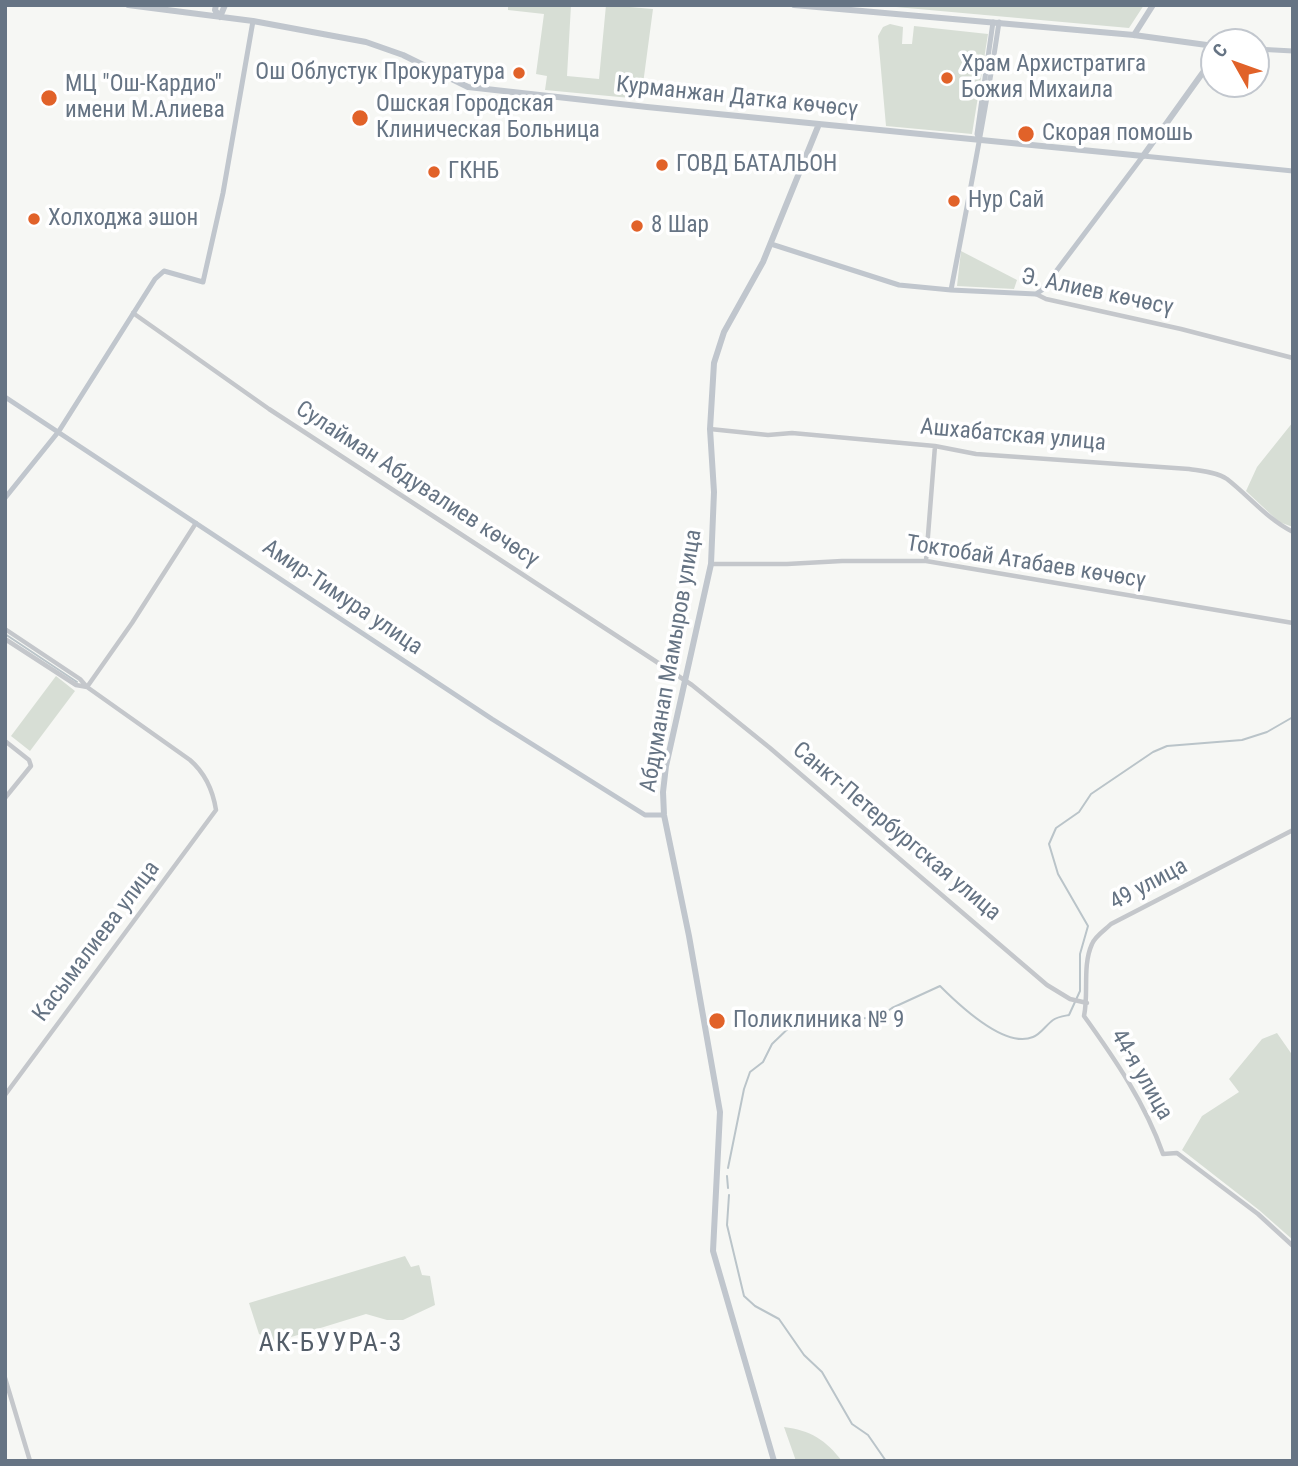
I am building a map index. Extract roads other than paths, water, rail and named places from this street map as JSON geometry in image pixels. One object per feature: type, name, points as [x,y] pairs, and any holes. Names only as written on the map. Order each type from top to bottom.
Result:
[{"type":"main road","name":"Курманжан Датка көчөсү","points":[[128,5],[253,21],[366,41],[403,55],[468,87],[1143,156]]},
{"type":"main road","points":[[216,5],[215,10],[220,17]]},
{"type":"main road","points":[[220,17],[225,5]]},
{"type":"main road","points":[[794,5],[1134,35],[1200,44]]},
{"type":"main road","points":[[1134,35],[1153,5]]},
{"type":"main road","points":[[5,498],[59,431],[155,279],[163,271],[203,282],[223,193],[253,21]]},
{"type":"main road","points":[[951,290],[979,140],[977,134],[996,22]]},
{"type":"main road","points":[[1270,49],[1293,51]]},
{"type":"main road","points":[[1036,294],[1042,290],[1200,77]]},
{"type":"main road","name":"Абдуманап Мамыров улица","points":[[774,1461],[713,1251],[720,1112],[697,975],[664,815],[663,779],[711,564],[715,492],[710,399],[718,346],[771,244],[819,124]]},
{"type":"main road","points":[[1143,156],[1293,171]]},
{"type":"main road","name":"Э. Алиев көчөсү","points":[[771,244],[899,285],[1036,294]]},
{"type":"main road","name":"Амир-Тимура улица","points":[[5,397],[492,719],[627,805],[645,815],[664,815]]},
{"type":"street","name":"Э. Алиев көчөсү","points":[[1036,294],[1046,299],[1181,329],[1293,358]]},
{"type":"street","name":"Сулайман Абдувалиев көчөсү","points":[[133,313],[269,409],[603,625],[684,682]]},
{"type":"street","name":"Ашхабатская улица","points":[[710,429],[768,435],[792,433],[935,446],[976,454],[1189,469],[1226,478],[1261,511],[1293,532]]},
{"type":"street","points":[[926,561],[935,446]]},
{"type":"street","points":[[87,687],[196,523]]},
{"type":"street","name":"Токтобай Атабаев көчөсү","points":[[711,564],[926,561],[1293,623]]},
{"type":"street","points":[[5,629],[71,673],[87,687]]},
{"type":"street","points":[[5,639],[76,685],[87,687]]},
{"type":"street","name":"Санкт-Петербургская улица","points":[[684,682],[692,685],[762,741],[1047,985],[1070,999],[1087,1003]]},
{"type":"street","name":"Касымалиева улица","points":[[5,1095],[216,810],[214,796],[201,770],[87,687]]},
{"type":"street","points":[[5,741],[29,760],[31,766],[5,798]]},
{"type":"street","name":"49 улица","points":[[1084,1016],[1087,1003],[1087,966],[1092,943],[1100,933],[1111,924],[1293,830]]},
{"type":"street","name":"44-я улица","points":[[1084,1016],[1113,1055],[1152,1122],[1163,1154],[1177,1153],[1258,1214],[1293,1246]]},
{"type":"street","points":[[5,1378],[30,1461]]},
{"type":"waterway","points":[[5,634],[77,682]]},
{"type":"waterway","points":[[728,1168],[750,1072],[763,1062],[772,1044],[798,1019],[878,1018],[892,1008],[940,986],[983,1023],[1009,1037],[1033,1037],[1050,1022],[1069,1015],[1080,991],[1080,954],[1088,926],[1058,874],[1049,844],[1056,828],[1079,812],[1091,794],[1153,752],[1167,746],[1242,740],[1267,732],[1293,717]]},
{"type":"waterway","points":[[727,1176],[728,1188]]},
{"type":"waterway","points":[[729,1195],[727,1225],[744,1296],[755,1306],[779,1319],[804,1355],[822,1372],[852,1424],[868,1435],[886,1461]]},
{"type":"place","name":"Ош Облустук Прокуратура","points":[[519,73]]},
{"type":"place","name":"Храм Архистратига Божия Михаила","points":[[947,78]]},
{"type":"place","name":"МЦ \"Ош-Кардио\" имени М.Алиева","points":[[49,98]]},
{"type":"place","name":"Ошская Городская Клиническая Больница","points":[[360,118]]},
{"type":"place","name":"Скорая помошь","points":[[1026,134]]},
{"type":"place","name":"ГОВД БАТАЛЬОН","points":[[662,165]]},
{"type":"place","name":"ГКНБ","points":[[434,172]]},
{"type":"place","name":"Нур Сай","points":[[954,201]]},
{"type":"place","name":"Холходжа эшон","points":[[34,219]]},
{"type":"place","name":"8 Шар","points":[[637,226]]},
{"type":"place","name":"Поликлиника № 9","points":[[717,1021]]},
{"type":"district","name":"АК-БУУРА-3","points":[[331,1344]]}]
